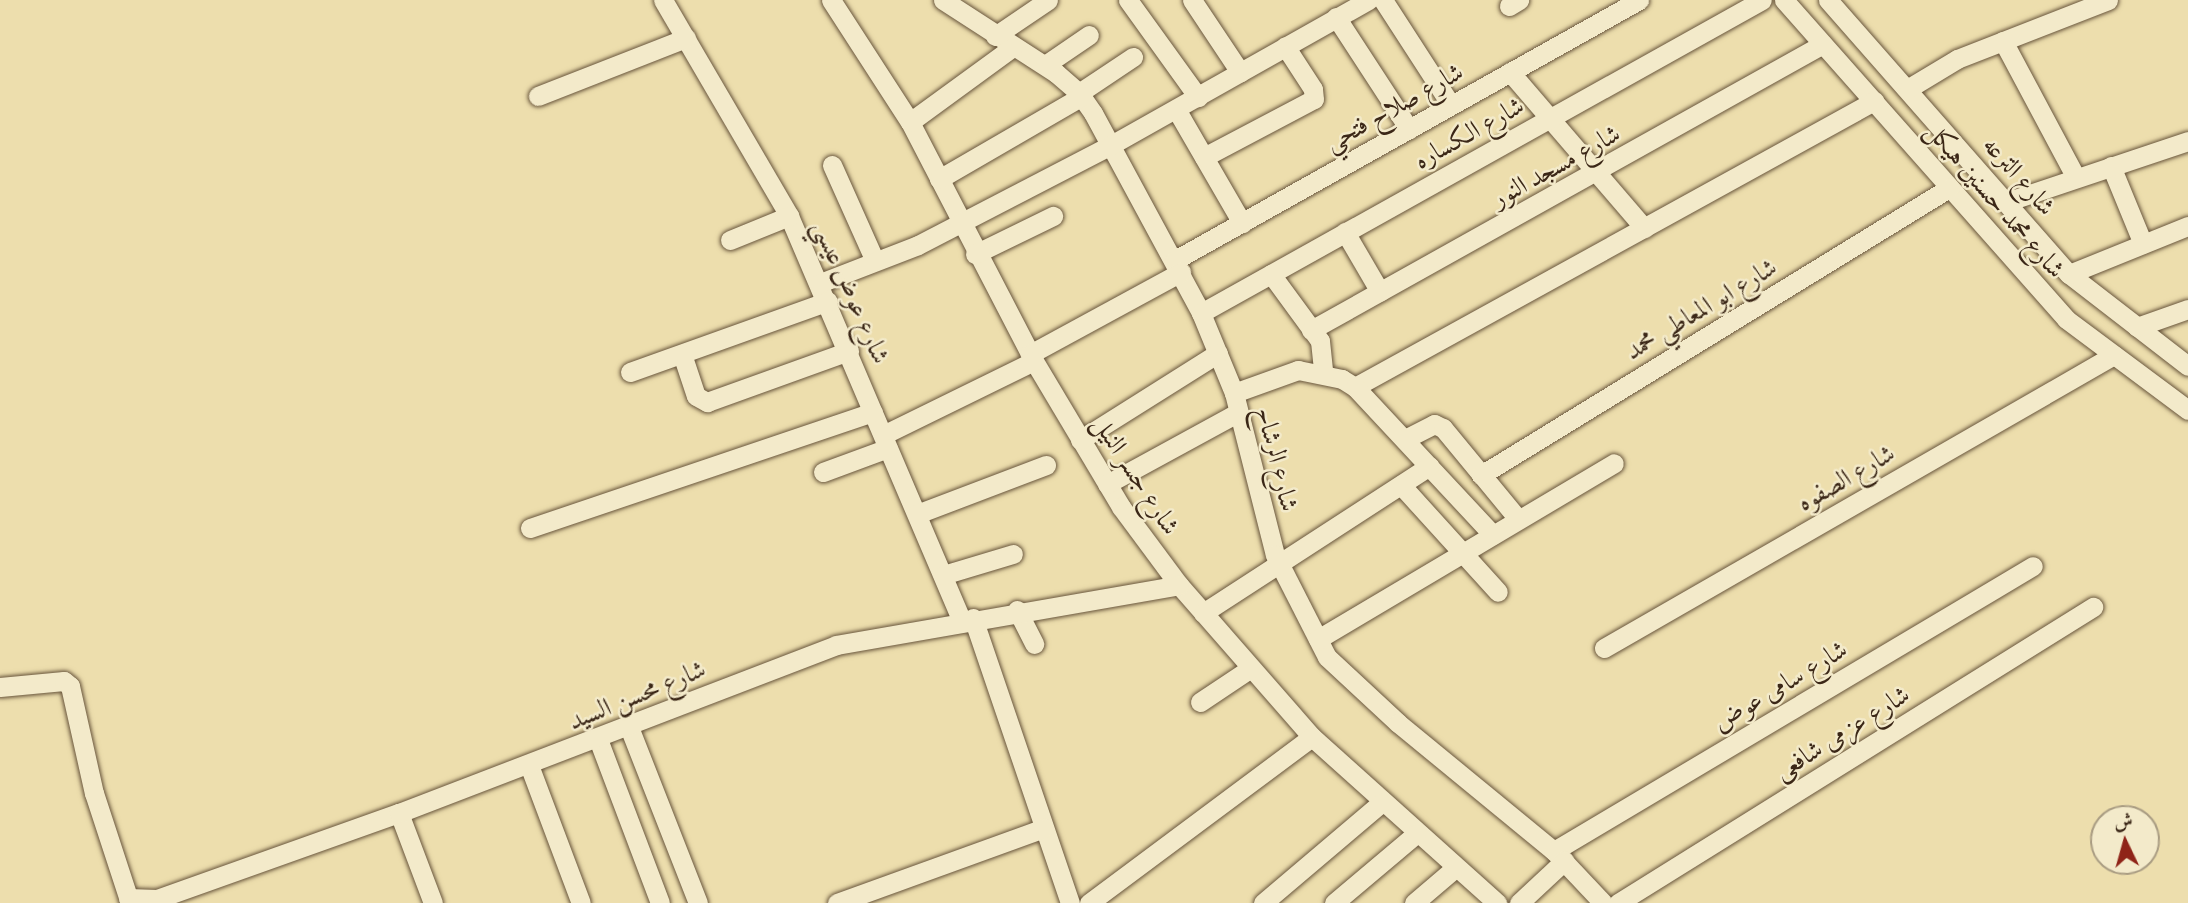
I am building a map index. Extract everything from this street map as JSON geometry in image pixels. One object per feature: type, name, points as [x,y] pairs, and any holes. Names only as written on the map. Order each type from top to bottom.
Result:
[{"type":"street","name":"شارع عوض عيسي","points":[[663,0],[789,216],[820,283],[943,575],[967,619],[1070,903]]},
{"type":"street","name":"شارع جسر النيل","points":[[831,0],[910,122],[975,254],[1080,440],[1107,484],[1179,585],[1312,737],[1381,803],[1497,903]]},
{"type":"street","points":[[995,36],[1048,0]]},
{"type":"street","points":[[1128,0],[1198,97]]},
{"type":"street","points":[[1192,0],[1240,72]]},
{"type":"street","points":[[820,283],[960,223],[1177,109],[1285,46],[1338,10],[1368,0]]},
{"type":"street","points":[[1383,0],[1451,105]]},
{"type":"street","name":"شارع صلاح فتحي","points":[[823,472],[886,441],[1032,358],[1242,223],[1639,0]]},
{"type":"street","name":"شارع الكساره","points":[[1201,313],[1762,0]]},
{"type":"street","name":"شارع محمد حسنين هيكل","points":[[1784,0],[2066,319],[2188,410]]},
{"type":"street","name":"شارع الترعه","points":[[1828,0],[1909,88],[2068,274],[2188,366]]},
{"type":"street","points":[[1909,88],[1940,67],[2003,41],[2071,7],[2108,0]]},
{"type":"street","name":"شارع الرشاح","points":[[953,3],[995,36],[1045,65],[1080,94],[1111,145],[1201,313],[1234,393],[1278,563],[1318,639],[1342,673],[1559,856],[1603,903]]},
{"type":"street","points":[[1338,10],[1409,129]]},
{"type":"street","points":[[1045,65],[1089,35]]},
{"type":"street","points":[[538,96],[686,38]]},
{"type":"street","points":[[2003,41],[2076,178]]},
{"type":"street","name":"شارع مسجد النور","points":[[1311,330],[1597,174],[1823,44]]},
{"type":"street","points":[[1204,157],[1314,99],[1313,89],[1285,46]]},
{"type":"street","points":[[910,122],[1013,47]]},
{"type":"street","points":[[939,179],[1080,94],[1133,57]]},
{"type":"street","points":[[1510,72],[1644,228]]},
{"type":"street","points":[[1355,387],[1874,101]]},
{"type":"street","points":[[1177,109],[1242,223]]},
{"type":"street","points":[[2006,202],[2188,141]]},
{"type":"street","points":[[832,165],[875,261]]},
{"type":"street","points":[[2112,166],[2143,244]]},
{"type":"street","name":"شارع ابو المعاطي محمد","points":[[1481,475],[1949,188]]},
{"type":"street","points":[[730,240],[789,216]]},
{"type":"street","points":[[975,254],[1053,216]]},
{"type":"street","points":[[2068,274],[2188,226]]},
{"type":"street","points":[[1345,232],[1380,292]]},
{"type":"street","points":[[1271,274],[1322,347],[1323,372]]},
{"type":"street","points":[[630,372],[828,301]]},
{"type":"street","points":[[2137,327],[2188,309]]},
{"type":"street","points":[[682,355],[696,396],[707,402],[849,351]]},
{"type":"street","points":[[1080,440],[1218,353]]},
{"type":"street","name":"شارع الصفوه","points":[[1604,648],[2114,355]]},
{"type":"street","points":[[1234,393],[1298,370],[1323,372],[1355,387],[1493,535]]},
{"type":"street","points":[[530,528],[873,412]]},
{"type":"street","points":[[1107,484],[1239,412]]},
{"type":"street","points":[[1405,439],[1434,424],[1440,426],[1518,520]]},
{"type":"street","points":[[1318,639],[1614,463]]},
{"type":"street","points":[[917,514],[1046,465]]},
{"type":"street","points":[[1203,614],[1429,466]]},
{"type":"street","points":[[1401,485],[1498,592]]},
{"type":"street","points":[[943,575],[1013,554]]},
{"type":"street","name":"شارع سامى عوض","points":[[1518,903],[1559,856],[2033,566]]},
{"type":"street","name":"شارع محسن السيد","points":[[129,901],[158,901],[598,739],[836,645],[1017,610],[1179,585]]},
{"type":"street","name":"شارع عزمى شافعى","points":[[1618,903],[2093,607]]},
{"type":"street","points":[[1017,610],[1034,644]]},
{"type":"street","points":[[1200,702],[1251,668]]},
{"type":"street","points":[[0,687],[64,681],[73,692],[94,793],[129,901]]},
{"type":"street","points":[[629,727],[698,903]]},
{"type":"street","points":[[1089,903],[1312,737]]},
{"type":"street","points":[[598,739],[660,903]]},
{"type":"street","points":[[529,765],[581,903]]},
{"type":"street","points":[[1263,903],[1381,803]]},
{"type":"street","points":[[399,813],[433,903]]},
{"type":"street","points":[[837,903],[1044,828]]},
{"type":"street","points":[[1334,903],[1416,834]]},
{"type":"street","points":[[1414,903],[1455,868]]}]
